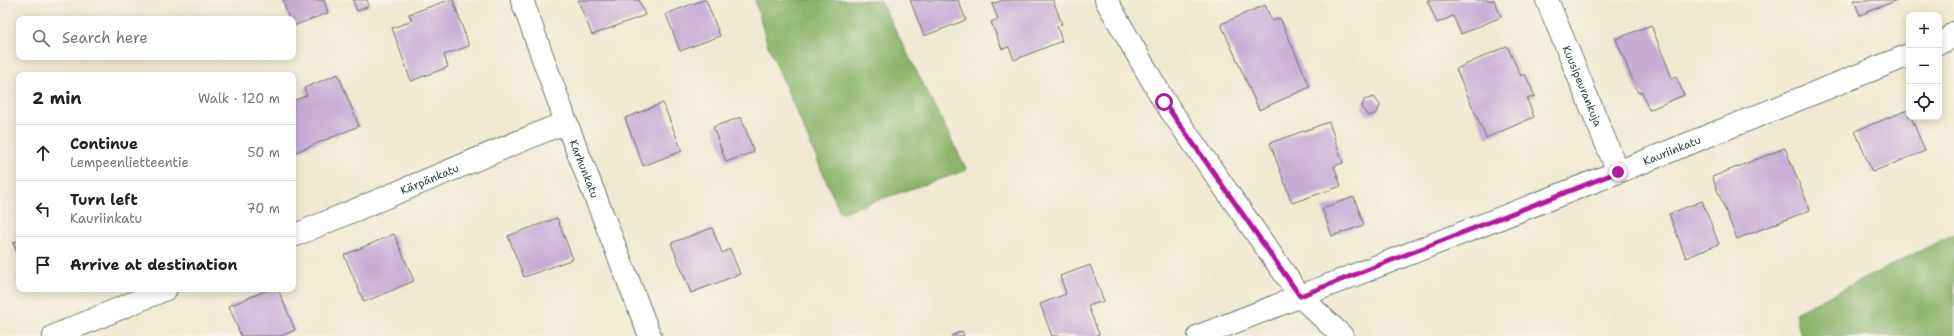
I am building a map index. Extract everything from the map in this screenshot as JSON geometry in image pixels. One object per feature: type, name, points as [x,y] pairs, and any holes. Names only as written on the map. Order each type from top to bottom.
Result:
[{"type":"street","name":"Karhunkatu","points":[[522,0],[566,122],[650,336]]},
{"type":"street","points":[[1106,0],[1164,102],[1300,296],[1342,336]]},
{"type":"street","name":"Kuusipeurankuja","points":[[1547,0],[1618,172]]},
{"type":"street","points":[[1942,42],[1947,40],[1954,33]]},
{"type":"street","name":"Kauriinkatu","points":[[1198,336],[1618,172],[1906,56]]},
{"type":"street","name":"Kärpänkatu","points":[[296,235],[566,122]]},
{"type":"street","points":[[54,336],[159,292]]},
{"type":"green space","points":[[755,0],[880,0],[967,170],[840,213],[767,43]]},
{"type":"green space","points":[[1954,234],[1954,336],[1801,336],[1795,313]]},
{"type":"building","points":[[283,0],[324,0],[328,13],[296,25],[296,16],[288,16]]},
{"type":"building","points":[[353,0],[367,0],[369,6],[357,11]]},
{"type":"building","points":[[449,0],[453,0],[469,46],[444,55],[448,67],[411,81],[392,28],[412,21],[409,14]]},
{"type":"building","points":[[578,0],[639,0],[645,15],[592,35]]},
{"type":"building","points":[[706,0],[720,36],[680,51],[666,14]]},
{"type":"building","points":[[910,0],[958,0],[966,20],[924,36]]},
{"type":"building","points":[[1003,0],[1053,0],[1062,24],[1057,26],[1062,41],[1014,60],[1009,47],[1002,49],[991,22],[998,19],[992,4]]},
{"type":"building","points":[[1427,0],[1494,0],[1501,17],[1461,34],[1453,16],[1437,23]]},
{"type":"building","points":[[1854,0],[1897,0],[1860,15]]},
{"type":"building","points":[[1265,5],[1272,21],[1280,18],[1310,87],[1259,110],[1221,24]]},
{"type":"building","points":[[1651,25],[1672,78],[1676,76],[1684,95],[1649,110],[1642,92],[1638,93],[1616,39]]},
{"type":"building","points":[[1507,46],[1521,76],[1525,74],[1535,96],[1527,99],[1534,117],[1486,138],[1456,69]]},
{"type":"building","points":[[338,74],[359,126],[296,152],[296,100],[307,95],[304,88]]},
{"type":"building","points":[[1374,97],[1380,105],[1377,113],[1368,116],[1362,108],[1364,100]]},
{"type":"building","points":[[663,103],[682,151],[643,166],[625,118]]},
{"type":"building","points":[[1906,111],[1906,120],[1912,120],[1925,151],[1872,172],[1855,131]]},
{"type":"building","points":[[741,117],[754,152],[726,162],[713,127]]},
{"type":"building","points":[[1329,122],[1343,163],[1334,166],[1341,186],[1292,203],[1270,143]]},
{"type":"building","points":[[1785,148],[1810,210],[1737,239],[1712,177]]},
{"type":"building","points":[[1354,197],[1364,225],[1332,236],[1322,208]]},
{"type":"building","points":[[1702,201],[1719,244],[1686,258],[1669,214]]},
{"type":"building","points":[[557,218],[573,259],[524,277],[508,236]]},
{"type":"building","points":[[712,228],[722,253],[730,249],[740,274],[691,293],[671,243]]},
{"type":"building","points":[[394,234],[414,281],[364,302],[344,255]]},
{"type":"building","points":[[16,242],[16,250],[13,243]]},
{"type":"building","points":[[1090,265],[1104,301],[1088,306],[1099,334],[1094,336],[1052,336],[1040,304],[1066,294],[1060,276]]},
{"type":"building","points":[[263,292],[279,292],[295,330],[281,336],[241,336],[229,306]]},
{"type":"building","points":[[962,331],[964,336],[951,336]]},
{"type":"route","points":[[1164,102],[1300,296],[1618,172]]}]
